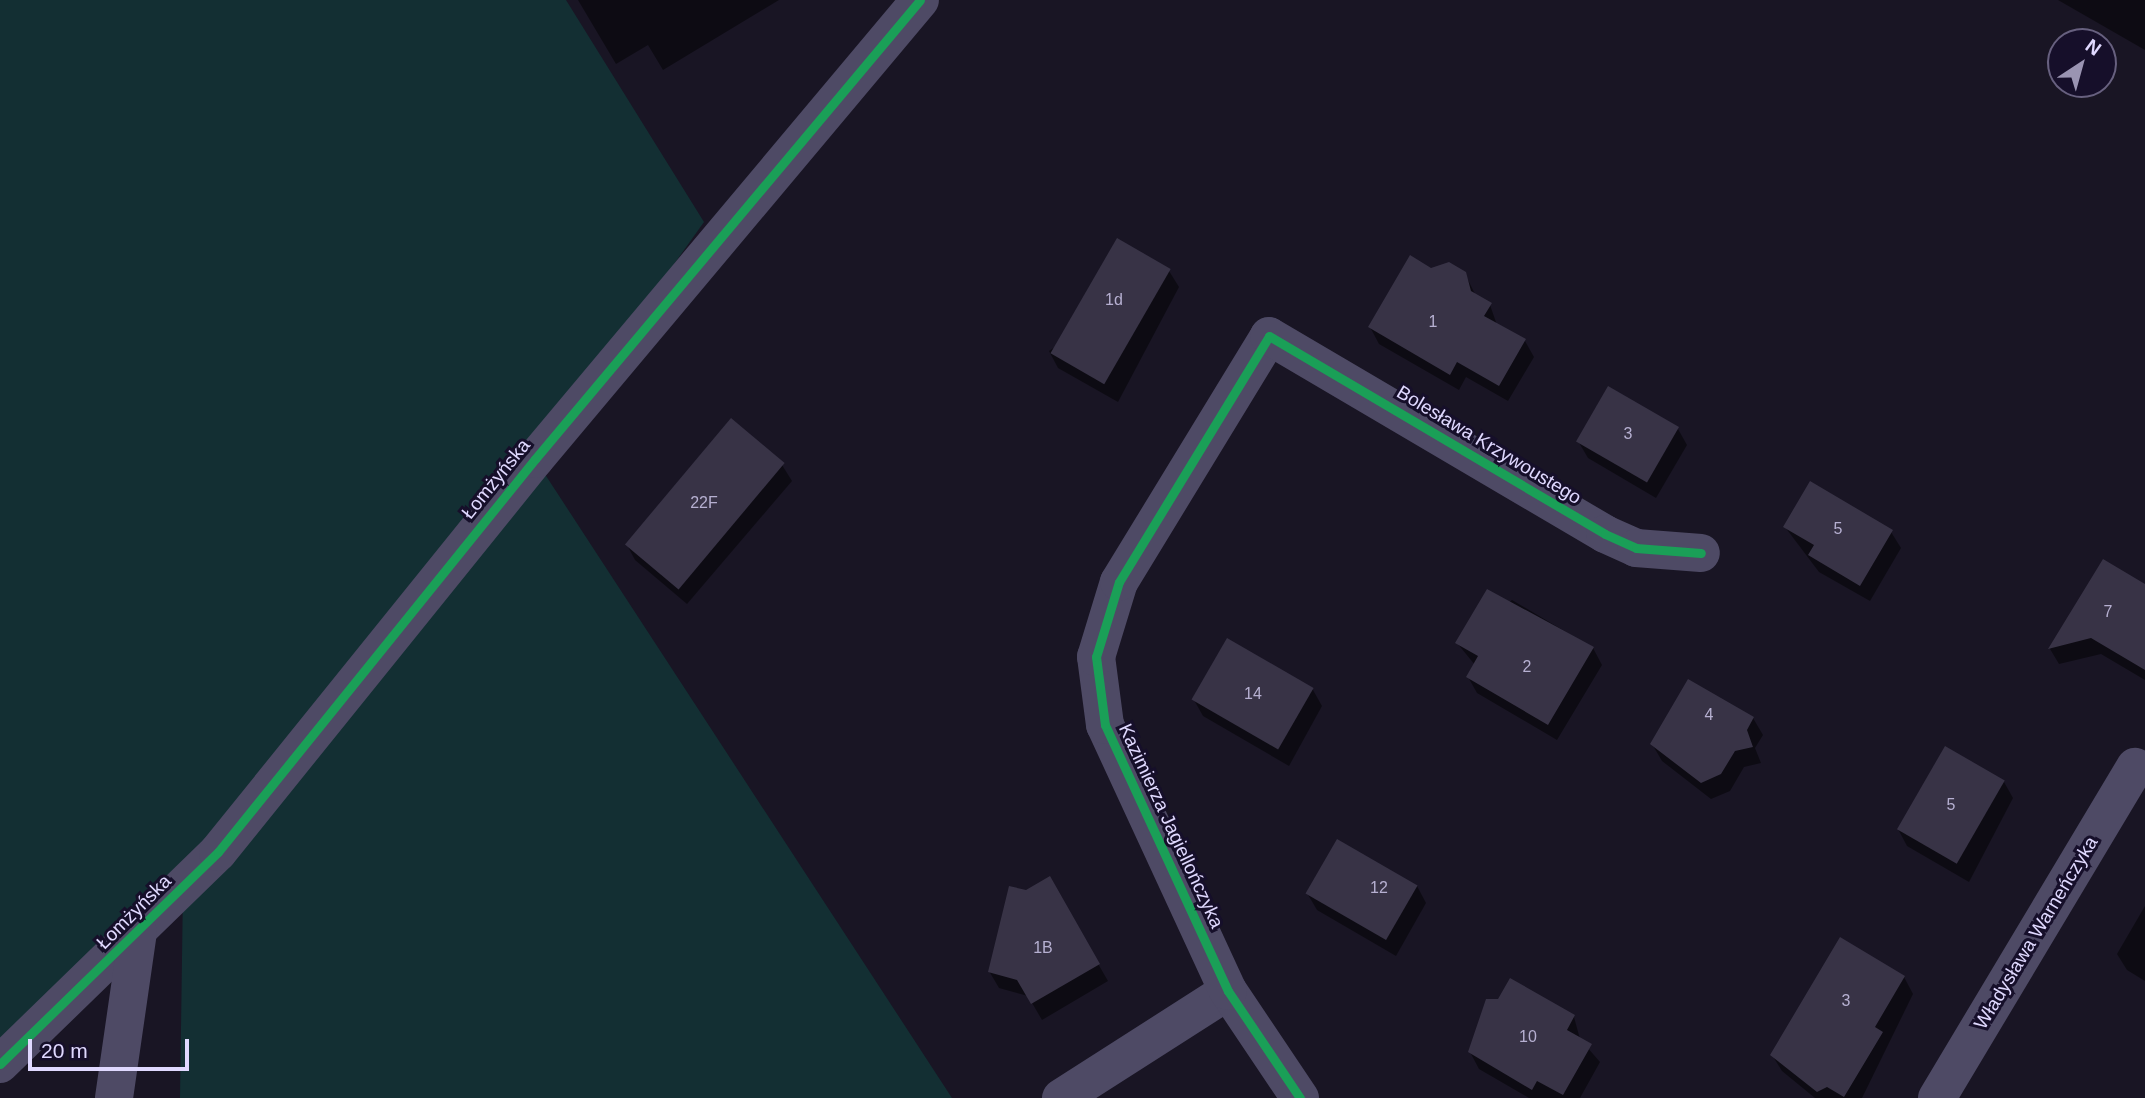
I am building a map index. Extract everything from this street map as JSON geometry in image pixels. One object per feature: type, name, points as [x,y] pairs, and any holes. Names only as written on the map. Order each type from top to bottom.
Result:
[{"type":"street","name":"Łomżyńska","points":[[0,1064],[96,975],[218,852],[535,459],[920,0]]},
{"type":"street","name":"Bolesława Krzywoustego","points":[[1269,336],[1605,534],[1636,548],[1701,553]]},
{"type":"street","name":"Kazimierza Jagiellończyka","points":[[1269,336],[1119,582],[1096,657],[1105,725],[1228,991],[1300,1098]]},
{"type":"street","name":"Władysława Warneńczyka","points":[[1937,1098],[2135,767]]},
{"type":"street","points":[[114,1098],[138,932]]},
{"type":"street","points":[[1062,1098],[1228,991]]},
{"type":"green space","points":[[0,0],[566,0],[704,222],[535,459],[952,1098],[180,1098],[183,888],[0,1064]]},
{"type":"building","points":[[1117,238],[1171,269],[1104,384],[1050,353]]},
{"type":"building","points":[[1410,255],[1431,268],[1449,262],[1466,272],[1471,291],[1492,303],[1484,316],[1526,339],[1499,386],[1457,362],[1450,375],[1368,327]]},
{"type":"building","points":[[1608,386],[1679,427],[1647,482],[1576,441]]},
{"type":"building","points":[[731,418],[785,463],[679,589],[625,544]]},
{"type":"building","points":[[1810,481],[1893,530],[1860,586],[1808,555],[1814,545],[1783,527]]},
{"type":"building","points":[[2103,559],[2145,584],[2145,670],[2091,638],[2048,649]]},
{"type":"building","points":[[1487,589],[1594,647],[1548,725],[1466,677],[1478,656],[1455,643]]},
{"type":"building","points":[[1227,638],[1314,688],[1278,749],[1192,699]]},
{"type":"building","points":[[1688,679],[1754,717],[1747,730],[1753,747],[1735,751],[1721,774],[1701,783],[1650,744]]},
{"type":"building","points":[[1945,746],[2005,780],[1957,864],[1897,829]]},
{"type":"building","points":[[1337,839],[1418,886],[1386,940],[1306,894]]},
{"type":"building","points":[[1050,876],[1100,964],[1031,1004],[1017,980],[988,972],[1009,886],[1026,890]]},
{"type":"building","points":[[1840,937],[1905,976],[1875,1027],[1883,1032],[1844,1097],[1827,1087],[1817,1092],[1770,1055]]},
{"type":"building","points":[[1510,978],[1575,1015],[1567,1030],[1592,1044],[1563,1095],[1537,1081],[1532,1090],[1468,1052],[1486,999],[1498,999]]},
{"type":"cycle path","points":[[0,1064],[218,852],[535,459],[920,0]]},
{"type":"cycle path","points":[[1300,1098],[1228,991],[1105,725],[1096,657],[1119,582],[1269,336],[1605,534],[1636,548],[1701,553]]}]
